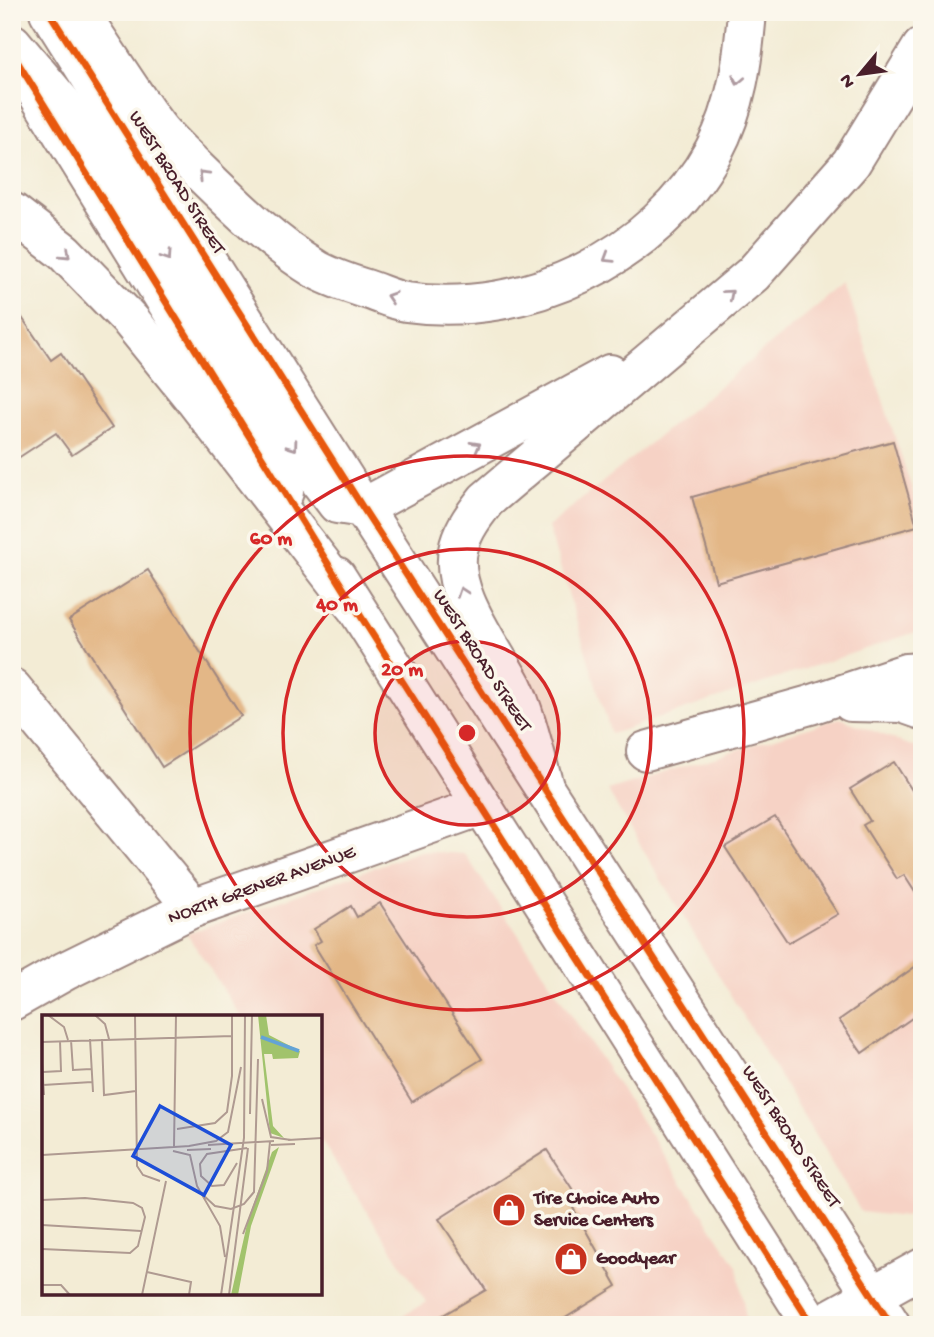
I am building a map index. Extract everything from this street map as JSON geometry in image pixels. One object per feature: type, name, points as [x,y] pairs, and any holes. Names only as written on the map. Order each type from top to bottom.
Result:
[{"type":"main road","name":"WEST BROAD STREET","points":[[49,12],[363,508],[881,1310]]},
{"type":"main road","points":[[79,12],[158,129],[249,221],[318,270],[348,283],[405,302],[463,304],[514,299],[564,282],[609,259],[651,228],[687,192],[714,149],[734,101],[747,12]]},
{"type":"main road","points":[[12,43],[77,121],[312,471],[337,504],[363,508],[676,338]]},
{"type":"main road","points":[[545,790],[514,690],[466,604],[457,577],[459,544],[469,522],[486,500],[752,274],[851,163],[922,47]]},
{"type":"main road","points":[[12,53],[353,604],[812,1325]]},
{"type":"main road","points":[[12,212],[64,252],[131,321],[353,604]]},
{"type":"main road","points":[[646,751],[810,705],[906,673],[922,672]]},
{"type":"main road","points":[[12,688],[193,908]]},
{"type":"main road","points":[[810,705],[871,700],[902,703],[922,710]]},
{"type":"main road","name":"NORTH GRENER AVENUE","points":[[12,1001],[65,971],[193,908],[482,806]]},
{"type":"main road","points":[[819,1325],[881,1310],[922,1268]]},
{"type":"shaded area","points":[[845,283],[922,521],[922,630],[611,734],[548,527]]},
{"type":"shaded area","points":[[840,718],[922,750],[922,1207],[905,1217],[861,1212],[607,790]]},
{"type":"shaded area","points":[[420,851],[465,854],[737,1266],[747,1324],[388,1325],[426,1302],[322,1142],[322,1015],[240,1015],[187,934]]},
{"type":"building","points":[[12,303],[51,360],[61,353],[112,428],[72,455],[56,433],[12,462]]},
{"type":"building","points":[[893,441],[917,526],[716,582],[692,497]]},
{"type":"building","points":[[148,570],[241,716],[162,767],[69,620]]},
{"type":"building","points":[[894,762],[922,806],[922,903],[904,875],[897,879],[863,825],[870,821],[850,789]]},
{"type":"building","points":[[775,817],[838,914],[788,943],[725,847]]},
{"type":"building","points":[[380,903],[482,1059],[412,1102],[314,945],[321,941],[314,929],[351,906],[357,917]]},
{"type":"building","points":[[922,962],[922,1011],[862,1053],[839,1020]]},
{"type":"building","points":[[547,1150],[580,1201],[572,1206],[617,1286],[554,1325],[426,1325],[486,1290],[439,1219]]},
{"type":"cycle path","points":[[49,12],[363,508],[891,1325]]},
{"type":"cycle path","points":[[12,53],[353,604],[812,1325]]},
{"type":"place","name":"Tire Choice Auto Service Centers","points":[[509,1210]]},
{"type":"place","name":"Goodyear","points":[[571,1259]]}]
